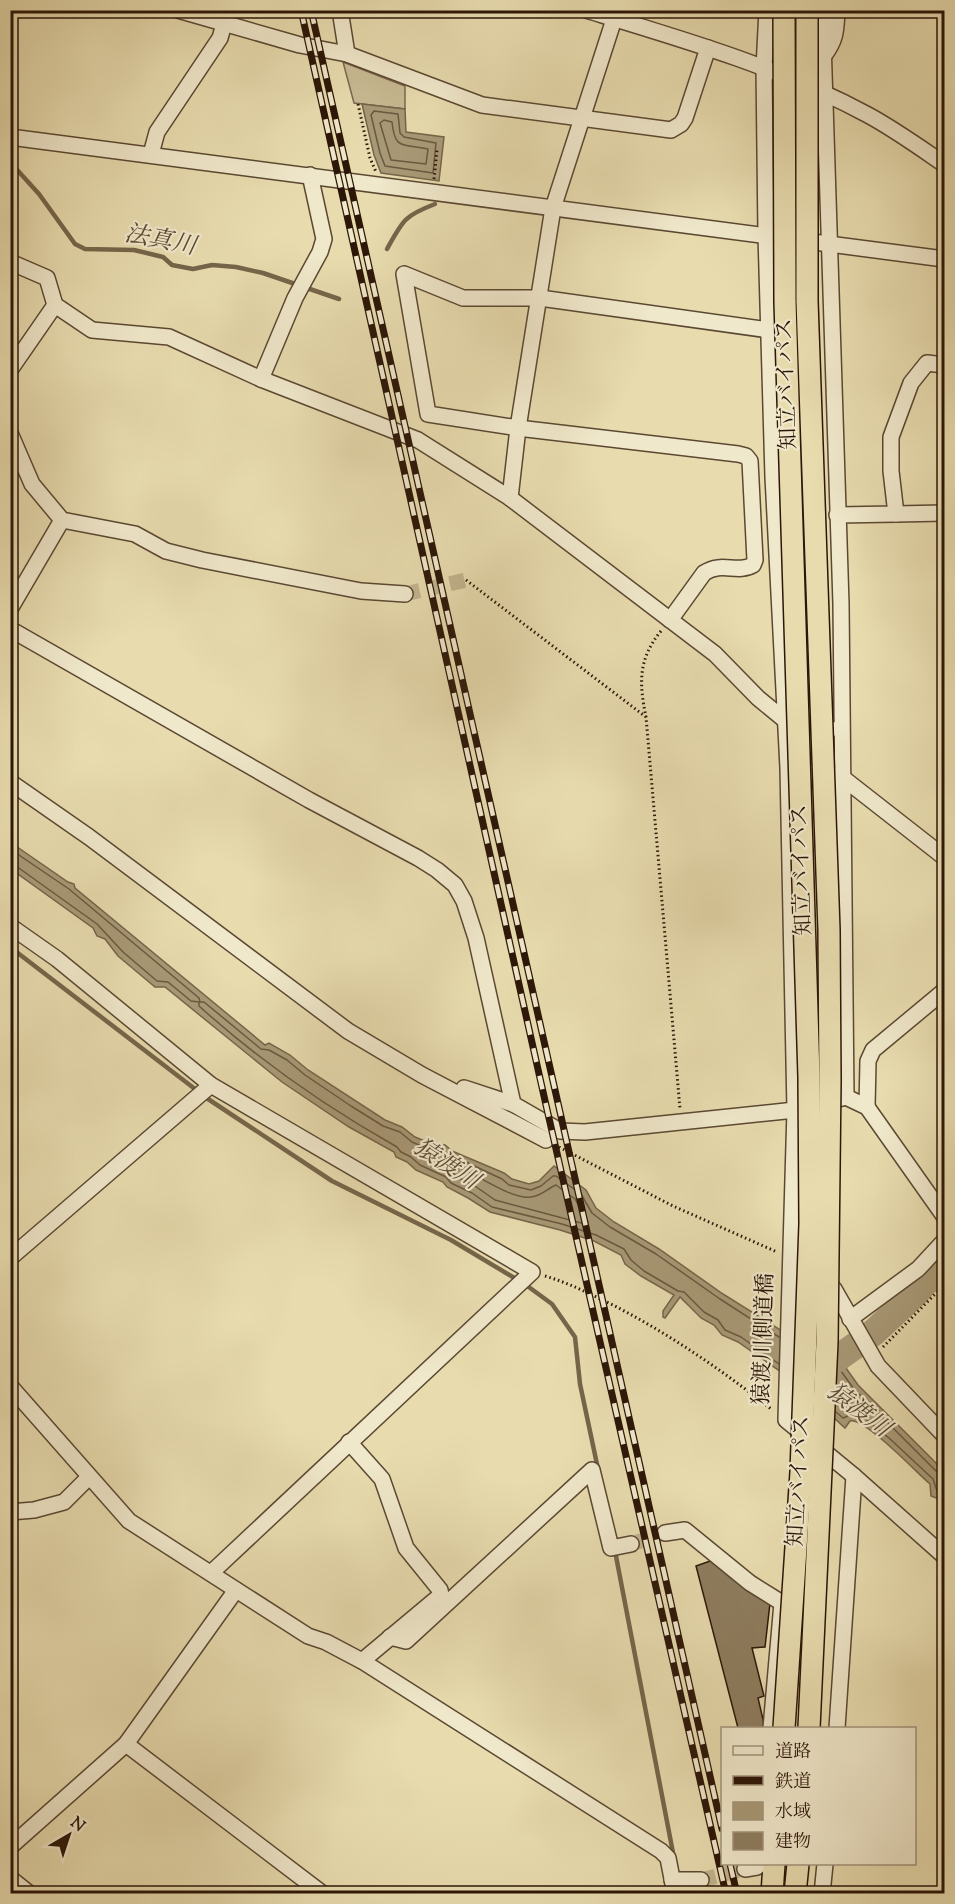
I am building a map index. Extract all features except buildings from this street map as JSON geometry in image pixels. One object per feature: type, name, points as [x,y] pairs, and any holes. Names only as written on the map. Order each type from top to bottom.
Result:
[{"type":"highway","name":"知立バイパス","points":[[784,10],[785,302],[809,1077],[810,1190],[801,1472],[784,1727]]},
{"type":"highway","name":"知立バイパス","points":[[807,10],[807,301],[828,918],[830,1069],[827,1342],[808,1727]]},
{"type":"highway","points":[[772,1893],[774,1865]]},
{"type":"highway","points":[[795,1893],[798,1865]]},
{"type":"street","points":[[178,10],[300,45],[347,54],[482,105],[671,130],[681,124],[685,118],[708,48]]},
{"type":"street","points":[[340,10],[347,54]]},
{"type":"street","points":[[586,10],[616,15],[764,68],[868,115],[945,164]]},
{"type":"street","points":[[757,10],[766,32]]},
{"type":"street","name":"猿渡川側道橋","points":[[767,10],[764,68],[766,235],[773,477],[788,768],[795,1110],[786,1420]]},
{"type":"street","points":[[822,10],[841,604],[846,1097]]},
{"type":"street","points":[[823,57],[833,43],[836,33],[837,10]]},
{"type":"street","points":[[510,498],[518,428],[554,208],[616,15]]},
{"type":"street","points":[[152,154],[157,132],[220,38],[224,24]]},
{"type":"street","points":[[10,137],[945,260]]},
{"type":"street","points":[[261,379],[295,298],[320,252],[324,239],[310,175]]},
{"type":"street","points":[[10,262],[47,278],[55,305],[92,330],[169,337],[261,379],[418,440],[510,498],[715,654],[759,698],[786,721],[841,732]]},
{"type":"street","points":[[670,620],[704,573],[711,568],[719,566],[746,569],[753,565],[755,560],[750,461],[746,456],[738,454],[518,428],[428,414],[404,274],[463,298],[540,298],[769,330]]},
{"type":"street","points":[[10,370],[55,305]]},
{"type":"street","points":[[896,514],[891,471],[891,437],[911,383],[927,363],[945,365]]},
{"type":"street","points":[[10,433],[32,484],[62,520],[135,534],[166,551],[202,560],[361,591],[405,594]]},
{"type":"street","points":[[837,515],[945,513]]},
{"type":"street","points":[[10,609],[62,520]]},
{"type":"street","points":[[10,629],[309,800],[418,858],[455,885],[464,901],[476,938],[513,1104]]},
{"type":"street","points":[[788,768],[843,777],[945,857]]},
{"type":"street","points":[[10,782],[99,844],[348,1031],[422,1075],[546,1140]]},
{"type":"street","points":[[10,926],[57,959],[211,1085],[532,1272],[211,1573]]},
{"type":"street","points":[[867,1107],[868,1061],[873,1050],[945,991]]},
{"type":"street","points":[[422,1075],[513,1104],[560,1131],[585,1132],[795,1110],[846,1097],[867,1107],[945,1216]]},
{"type":"street","points":[[10,1258],[211,1085]]},
{"type":"street","points":[[850,1319],[918,1269],[945,1241]]},
{"type":"street","points":[[790,1258],[834,1289],[878,1366],[945,1435]]},
{"type":"street","points":[[10,1386],[129,1521],[308,1636],[326,1642],[362,1661],[662,1851],[668,1858],[674,1887],[701,1880]]},
{"type":"street","points":[[786,1420],[945,1556]]},
{"type":"street","points":[[349,1442],[382,1479],[406,1548],[441,1590],[441,1595],[362,1661]]},
{"type":"street","points":[[390,1637],[406,1641],[592,1470],[611,1548],[631,1544]]},
{"type":"street","points":[[837,1727],[854,1476]]},
{"type":"street","points":[[10,1512],[34,1510],[64,1502],[89,1477]]},
{"type":"street","points":[[665,1533],[685,1530],[750,1583],[782,1603],[771,1727]]},
{"type":"street","points":[[10,1846],[126,1744],[236,1590]]},
{"type":"street","points":[[126,1744],[323,1893]]},
{"type":"street","points":[[822,1893],[825,1865]]},
{"type":"street","points":[[10,1878],[30,1893]]},
{"type":"path","points":[[358,104],[370,158],[376,172],[384,177]]},
{"type":"path","points":[[434,183],[437,150]]},
{"type":"path","points":[[466,580],[646,717]]},
{"type":"path","points":[[670,620],[646,652],[642,666],[643,704],[646,717],[681,1121]]},
{"type":"path","points":[[546,1140],[673,1206],[790,1258]]},
{"type":"path","points":[[532,1272],[569,1283],[642,1320],[676,1340],[786,1420]]},
{"type":"path","points":[[873,1358],[943,1286],[945,1278]]},
{"type":"shaded area","points":[[343,62],[405,86],[405,109],[354,103]]},
{"type":"water","points":[[362,104],[405,109],[406,132],[444,137],[439,181],[381,173],[374,155]]},
{"type":"water","name":"猿渡川","points":[[10,842],[74,884],[75,888],[265,1045],[269,1043],[290,1055],[308,1070],[385,1120],[402,1127],[415,1137],[445,1145],[452,1151],[504,1173],[512,1179],[529,1184],[539,1181],[554,1166],[586,1190],[596,1208],[614,1222],[659,1249],[723,1294],[779,1329],[819,1365],[841,1351],[845,1357],[841,1361],[858,1385],[944,1471],[944,1501],[931,1496],[930,1484],[878,1436],[857,1422],[850,1421],[845,1428],[794,1381],[738,1342],[722,1335],[714,1325],[701,1318],[680,1297],[665,1318],[663,1317],[663,1311],[674,1295],[625,1264],[621,1255],[594,1241],[490,1212],[447,1187],[443,1182],[416,1170],[407,1162],[396,1157],[394,1152],[349,1127],[282,1082],[165,987],[155,987],[118,956],[105,939],[97,936],[93,928],[11,869]]},
{"type":"waterway","name":"法真川","points":[[10,162],[39,194],[75,244],[85,249],[134,250],[163,257],[172,265],[193,269],[212,265],[236,267],[263,273],[339,299]]},
{"type":"waterway","name":"法真川","points":[[387,249],[405,220],[435,204]]},
{"type":"waterway","points":[[10,947],[208,1099],[332,1181],[451,1240],[526,1285],[552,1304],[575,1337],[580,1384],[598,1469]]},
{"type":"waterway","points":[[814,1375],[873,1333],[916,1293],[944,1262]]},
{"type":"waterway","points":[[615,1551],[674,1858]]},
{"type":"tunnel","points":[[405,594],[466,580]]},
{"type":"tunnel","points":[[631,1544],[665,1533]]},
{"type":"tunnel","points":[[701,1880],[745,1869]]},
{"type":"railway","points":[[301,10],[546,1105],[726,1894]]},
{"type":"railway","points":[[311,10],[721,1825]]},
{"type":"railway","points":[[730,1865],[737,1894]]}]
